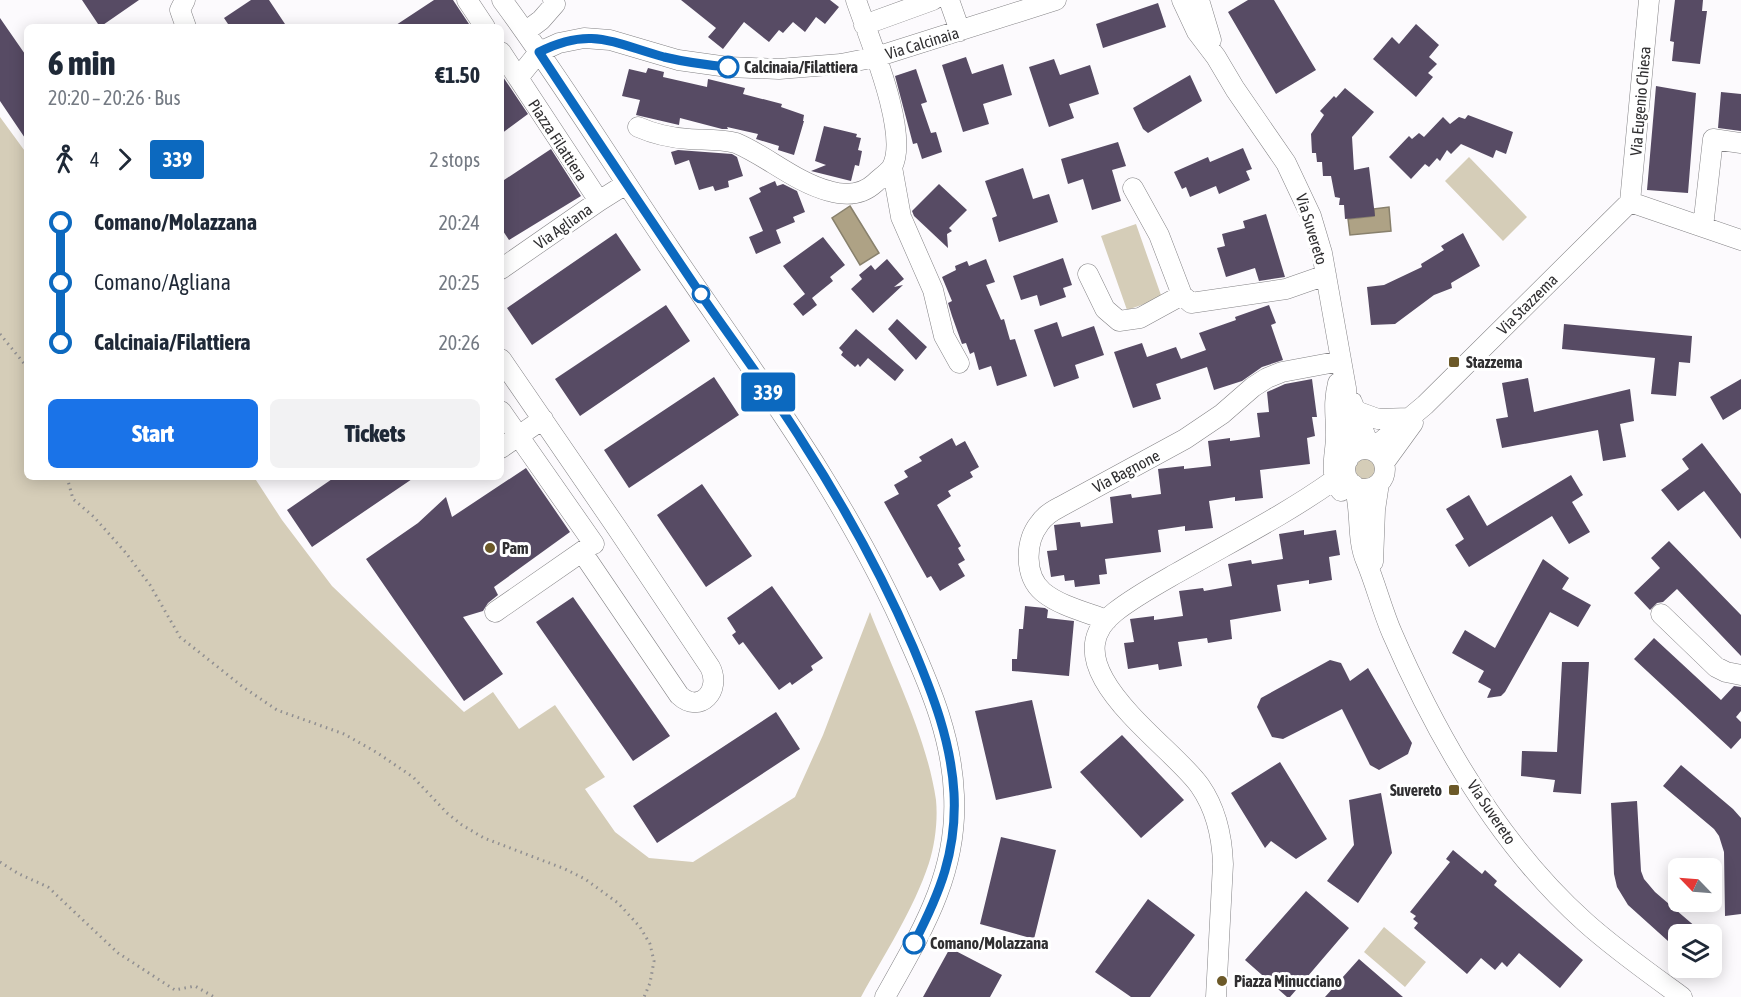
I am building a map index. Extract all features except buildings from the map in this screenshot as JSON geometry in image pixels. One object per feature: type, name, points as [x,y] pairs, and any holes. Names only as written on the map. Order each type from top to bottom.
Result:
[{"type":"street","points":[[185,0],[180,10],[185,24]]},
{"type":"street","points":[[467,0],[483,24]]},
{"type":"street","name":"Piazza Filattiera","points":[[502,0],[801,439],[860,538],[902,623],[942,720],[954,787],[954,829],[951,852],[932,907],[885,997]]},
{"type":"street","points":[[525,32],[542,20],[555,4],[553,0]]},
{"type":"street","points":[[856,0],[895,122],[892,167],[901,217],[933,290],[944,336],[959,363]]},
{"type":"street","points":[[864,25],[933,0]]},
{"type":"street","points":[[949,0],[960,31]]},
{"type":"street","name":"Via Calcinaia","points":[[539,52],[567,40],[592,38],[610,40],[678,60],[737,68],[842,64],[876,57],[1056,0]]},
{"type":"street","name":"Via Suvereto","points":[[1182,0],[1197,32],[1216,57],[1297,182],[1316,228],[1343,373],[1349,427],[1348,460]]},
{"type":"street","name":"Via Suvereto","points":[[1199,0],[1216,57]]},
{"type":"street","name":"Via Eugenio Chiesa","points":[[1630,202],[1649,0]]},
{"type":"street","points":[[518,78],[539,52]]},
{"type":"street","name":"Piazza Filattiera","points":[[504,57],[599,201]]},
{"type":"street","points":[[638,127],[655,134],[686,139],[726,140],[736,143],[812,185],[836,193],[853,194],[867,190],[892,167]]},
{"type":"street","points":[[1703,227],[1713,139],[1741,143]]},
{"type":"street","points":[[568,154],[583,153],[600,145]]},
{"type":"street","name":"Via Agliana","points":[[504,267],[626,184]]},
{"type":"street","points":[[1133,188],[1159,235],[1182,295],[1191,303],[1286,289],[1326,275]]},
{"type":"street","points":[[1630,202],[1741,240]]},
{"type":"street","name":"Via Stazzema","points":[[1378,456],[1425,405],[1630,202]]},
{"type":"street","points":[[1088,274],[1105,309],[1119,321],[1140,318],[1182,295]]},
{"type":"street","points":[[504,363],[712,671],[713,686],[705,699],[692,702],[679,695],[504,415]]},
{"type":"street","name":"Via Bagnone","points":[[1107,620],[1055,599],[1043,592],[1035,582],[1029,552],[1034,533],[1042,519],[1195,433],[1267,378],[1282,372],[1343,373]]},
{"type":"street","points":[[1343,373],[1334,405],[1336,437],[1333,462],[1334,480],[1345,498],[1346,531],[1350,545],[1373,574]]},
{"type":"street","name":"Via Suvereto","points":[[1343,373],[1356,411],[1378,456]]},
{"type":"street","name":"Via Stazzema","points":[[1378,456],[1409,418],[1425,405]]},
{"type":"street","points":[[1356,411],[1377,418],[1409,418]]},
{"type":"street","points":[[504,446],[543,419]]},
{"type":"street","points":[[1358,450],[1378,456],[1385,470],[1379,483],[1367,489],[1354,485],[1347,475],[1348,460],[1358,450]]},
{"type":"street","points":[[1216,997],[1223,864],[1222,843],[1215,816],[1201,788],[1192,776],[1123,705],[1102,678],[1097,667],[1095,648],[1099,632],[1107,620],[1150,589],[1334,480]]},
{"type":"street","name":"Via Suvereto","points":[[1373,574],[1375,510],[1379,483]]},
{"type":"street","name":"Via Suvereto","points":[[1354,485],[1362,548],[1373,574],[1384,614],[1413,677],[1464,770],[1514,844],[1548,885],[1616,949],[1682,997]]},
{"type":"street","points":[[495,612],[617,528]]},
{"type":"street","points":[[1661,614],[1716,667],[1741,675]]},
{"type":"path","points":[[0,334],[24,363]]},
{"type":"path","points":[[68,480],[72,499],[94,517],[126,553],[150,585],[180,637],[243,687],[277,710],[344,734],[376,752],[413,777],[447,813],[462,825],[484,838],[565,869],[585,879],[618,903],[640,927],[650,944],[654,962],[650,983],[644,997]]},
{"type":"path","points":[[0,862],[19,874],[48,887],[118,953],[175,990],[195,986],[214,997]]},
{"type":"shaded area","points":[[0,117],[24,150],[24,480],[256,480],[282,520],[332,586],[464,712],[493,692],[519,729],[555,705],[605,777],[585,789],[615,832],[649,858],[693,862],[795,797],[823,735],[870,612],[908,704],[932,777],[937,816],[929,863],[898,932],[861,997],[0,997]]},
{"type":"shaded area","points":[[1469,157],[1527,217],[1503,241],[1445,181]]},
{"type":"shaded area","points":[[850,206],[879,253],[860,265],[832,218]]},
{"type":"shaded area","points":[[1389,207],[1391,231],[1350,235],[1348,219],[1374,216],[1374,209]]},
{"type":"shaded area","points":[[1136,224],[1162,298],[1127,310],[1101,236]]},
{"type":"shaded area","points":[[1366,457],[1374,461],[1378,469],[1374,477],[1366,481],[1358,477],[1354,469],[1358,461]]},
{"type":"shaded area","points":[[1384,927],[1426,962],[1405,987],[1364,952]]},
{"type":"bus line","name":"339","points":[[728,67],[678,60],[600,39],[567,40],[539,52],[671,251],[801,439],[863,544],[918,660],[945,731],[953,779],[954,829],[951,852],[937,896],[914,943]]},
{"type":"place","name":"Calcinaia/Filattiera","points":[[728,67]]},
{"type":"place","name":"Stazzema","points":[[1454,362]]},
{"type":"place","name":"Pam","points":[[490,548]]},
{"type":"place","name":"Suvereto","points":[[1454,790]]},
{"type":"place","name":"Comano/Molazzana","points":[[914,943]]},
{"type":"place","name":"Piazza Minucciano","points":[[1222,981]]}]
